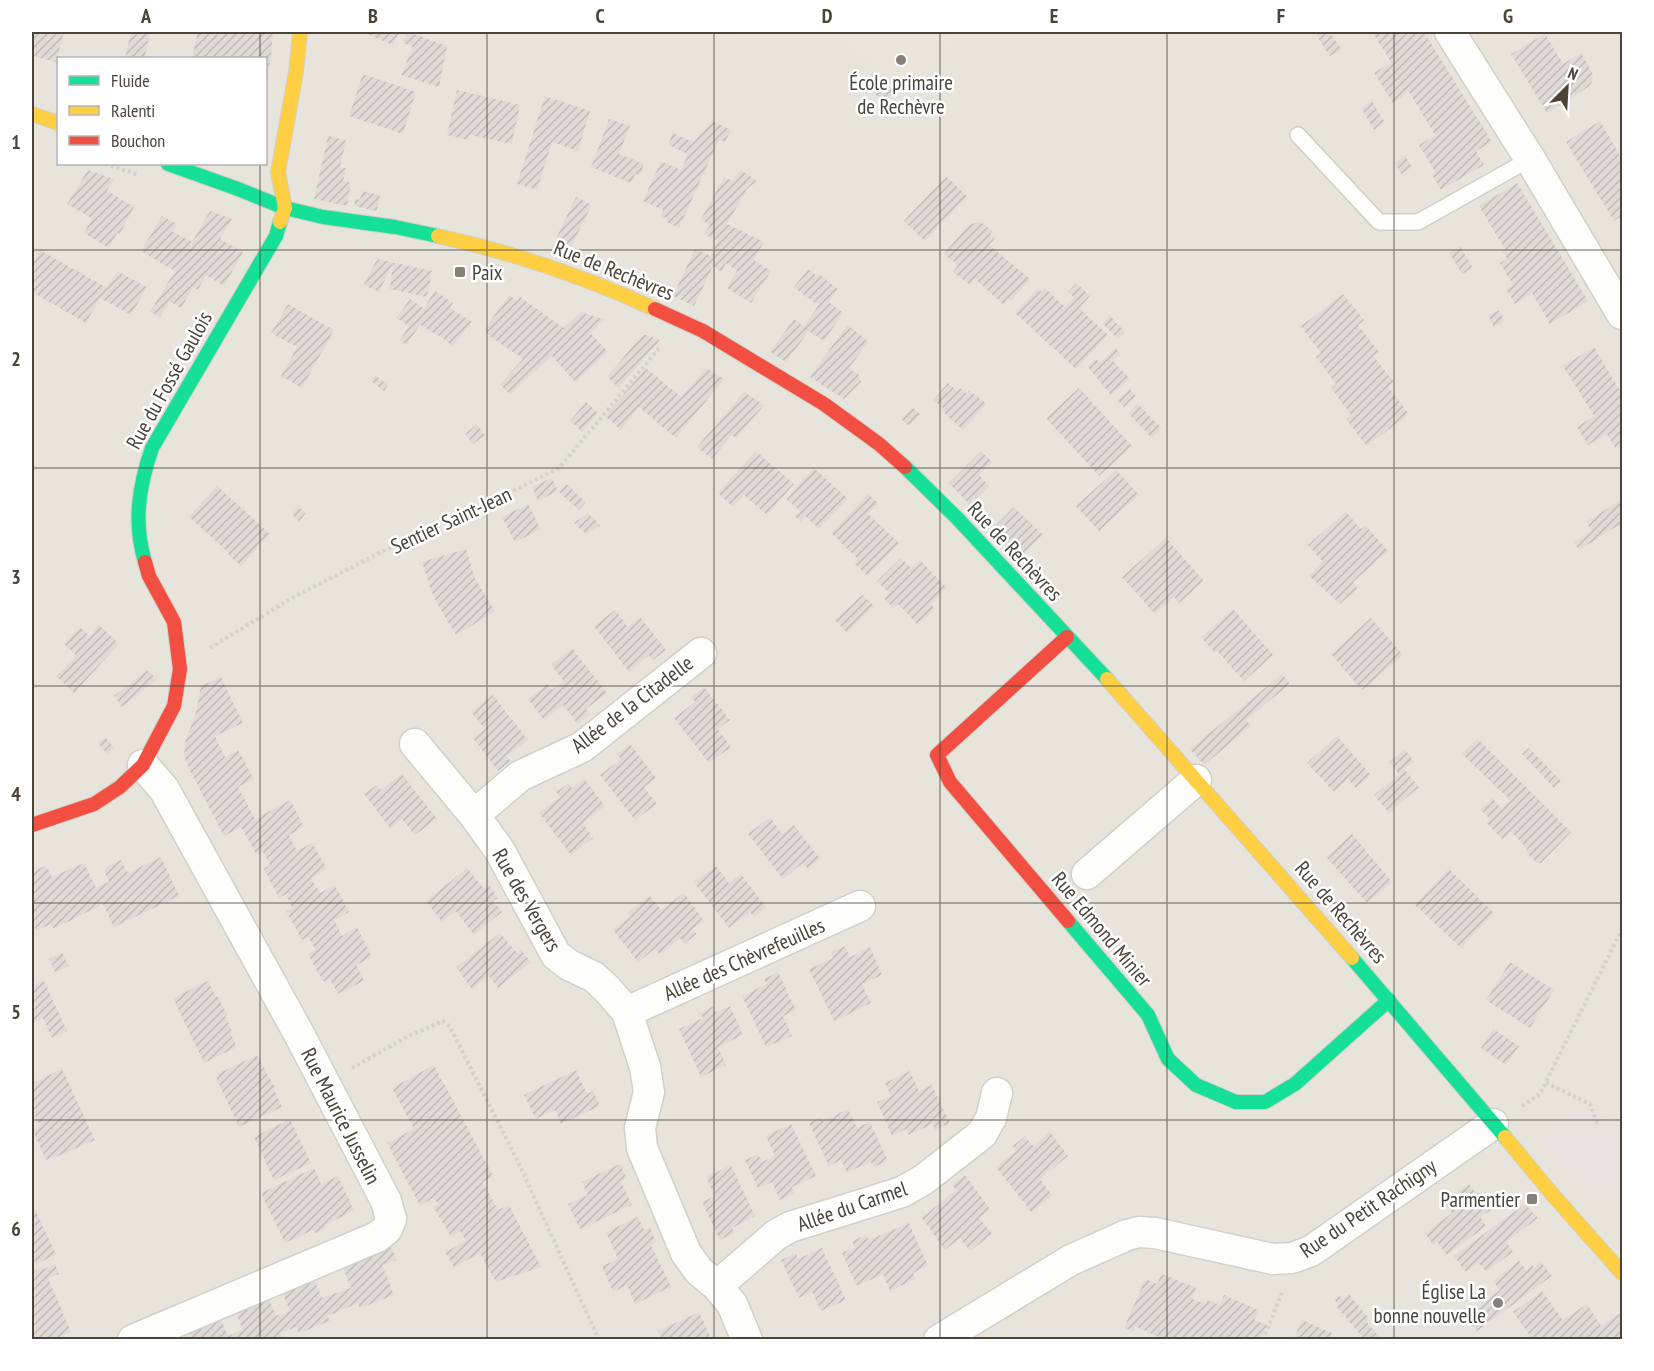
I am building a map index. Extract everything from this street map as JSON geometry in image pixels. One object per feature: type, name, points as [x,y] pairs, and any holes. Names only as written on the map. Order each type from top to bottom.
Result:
[{"type":"street","points":[[285,208],[278,171],[296,72],[300,32]]},
{"type":"street","points":[[1450,32],[1623,314]]},
{"type":"street","points":[[32,114],[57,123]]},
{"type":"street","name":"Rue de Rechèvres","points":[[171,165],[285,208],[323,217],[395,227],[450,239],[528,259],[582,278],[678,319],[722,342],[824,404],[879,444],[941,502],[1196,780],[1469,1093],[1552,1194],[1623,1273]]},
{"type":"street","name":"Rue du Fossé Gaulois","points":[[32,825],[94,804],[120,787],[143,765],[174,706],[180,669],[174,622],[149,576],[142,552],[139,500],[142,475],[152,448],[276,236],[285,208]]},
{"type":"street","name":"Rue Edmond Minier","points":[[1067,637],[937,755],[950,782],[1148,1015],[1168,1059],[1196,1085],[1236,1102],[1266,1102],[1295,1084],[1389,1000]]},
{"type":"street","name":"Allée de la Citadelle","points":[[474,815],[520,776],[582,747],[701,652]]},
{"type":"street","name":"Rue des Vergers","points":[[415,744],[474,815],[500,851],[556,955],[569,965],[594,977],[627,1012],[645,1067],[649,1092],[640,1128],[642,1148],[686,1253],[699,1271],[717,1286],[732,1304],[747,1340]]},
{"type":"street","name":"Rue Maurice Jusselin","points":[[133,1340],[377,1237],[387,1229],[392,1219],[386,1202],[325,1083],[164,789],[143,765]]},
{"type":"street","points":[[1087,874],[1196,780]]},
{"type":"street","name":"Allée des Chèvrefeuilles","points":[[627,1012],[860,906]]},
{"type":"street","name":"Allée du Carmel","points":[[717,1286],[776,1235],[790,1227],[902,1191],[923,1180],[982,1134],[991,1118],[997,1093]]},
{"type":"street","name":"Rue du Petit Rachigny","points":[[939,1340],[1071,1260],[1139,1232],[1155,1233],[1273,1259],[1292,1257],[1311,1251],[1493,1124]]},
{"type":"lane","points":[[1298,135],[1379,222],[1418,222],[1530,159]]},
{"type":"path","name":"Sentier Saint-Jean","points":[[180,669],[204,651],[292,598],[385,550],[559,468],[660,347],[678,319]]},
{"type":"path","points":[[1493,1124],[1540,1094],[1623,929]]},
{"type":"path","points":[[325,1083],[407,1037],[443,1021],[450,1027],[519,1164],[599,1340]]},
{"type":"path","points":[[1546,1083],[1590,1104],[1598,1125]]},
{"type":"path","points":[[1263,1340],[1284,1288],[1292,1257]]},
{"type":"shaded area","points":[[32,32],[1622,32],[1622,1339],[32,1339]]},
{"type":"shaded area","points":[[711,32],[748,32],[729,48]]},
{"type":"shaded area","name":"École primaire de Rechèvre","points":[[829,32],[965,32],[905,89]]},
{"type":"shaded area","points":[[1567,1111],[1622,1119],[1622,1176],[1603,1207],[1543,1142]]},
{"type":"building","points":[[32,32],[64,32],[56,62],[32,56]]},
{"type":"building","points":[[131,32],[150,32],[145,57],[125,57]]},
{"type":"building","points":[[198,32],[273,32],[267,78],[267,57],[192,57]]},
{"type":"building","points":[[362,32],[399,32],[393,45]]},
{"type":"building","points":[[408,32],[447,46],[439,87],[401,75],[413,47],[403,43]]},
{"type":"building","points":[[1330,32],[1341,49],[1330,56],[1316,35]]},
{"type":"building","points":[[1372,32],[1424,32],[1492,142],[1476,151],[1484,165],[1441,190],[1432,174],[1435,172],[1419,145],[1435,135],[1409,92],[1393,103],[1374,73],[1391,62]]},
{"type":"building","points":[[1545,34],[1563,64],[1581,53],[1592,72],[1593,79],[1584,90],[1547,113],[1511,54]]},
{"type":"building","points":[[873,73],[896,92],[884,102],[863,83]]},
{"type":"building","points":[[363,74],[416,92],[403,134],[349,116]]},
{"type":"building","points":[[457,90],[520,105],[512,144],[470,135],[469,140],[447,135]]},
{"type":"building","points":[[545,96],[590,111],[578,151],[552,142],[537,190],[517,184]]},
{"type":"building","points":[[1372,101],[1385,123],[1374,130],[1361,108]]},
{"type":"building","points":[[609,119],[630,126],[619,154],[644,164],[640,175],[635,174],[631,183],[591,167]]},
{"type":"building","points":[[712,121],[731,130],[725,142],[719,140],[679,228],[667,222],[666,217],[661,218],[663,210],[643,201],[661,161],[681,170],[688,154],[668,145],[673,133],[693,142]]},
{"type":"building","points":[[1600,121],[1622,159],[1622,216],[1614,221],[1566,142]]},
{"type":"building","points":[[328,136],[346,140],[340,167],[346,168],[343,181],[351,183],[347,206],[314,199]]},
{"type":"building","points":[[1405,156],[1412,167],[1401,174],[1395,163]]},
{"type":"building","points":[[88,170],[114,179],[107,191],[134,207],[120,234],[117,233],[109,248],[84,233],[92,219],[67,204]]},
{"type":"building","points":[[741,170],[757,181],[747,189],[727,224],[764,242],[753,260],[771,271],[751,303],[727,288],[737,271],[726,263],[722,272],[713,266],[694,306],[673,296],[695,249],[711,256],[718,241],[704,234],[710,225],[701,219],[724,177],[732,181]]},
{"type":"building","points":[[946,176],[967,196],[925,241],[904,221]]},
{"type":"building","points":[[1517,183],[1588,301],[1550,324],[1532,293],[1515,304],[1506,289],[1513,285],[1500,263],[1507,259],[1503,252],[1506,251],[1479,206]]},
{"type":"building","points":[[362,191],[380,195],[377,211],[354,206],[356,199],[360,200]]},
{"type":"building","points":[[576,197],[592,205],[568,253],[552,247]]},
{"type":"building","points":[[210,211],[232,219],[220,239],[243,252],[224,286],[206,275],[198,290],[193,287],[181,308],[169,301],[160,317],[150,312],[175,271],[141,251],[162,216],[177,224],[172,231],[192,242]]},
{"type":"building","points":[[978,222],[992,231],[990,234],[995,238],[989,245],[1030,279],[1011,301],[1008,299],[1004,305],[975,279],[970,285],[953,272],[958,265],[944,254],[968,225]]},
{"type":"building","points":[[1460,246],[1473,268],[1462,274],[1449,253]]},
{"type":"building","points":[[40,250],[107,288],[117,271],[147,287],[131,315],[100,298],[86,323],[32,292],[32,263]]},
{"type":"building","points":[[377,259],[432,271],[427,297],[390,289],[393,263],[379,292],[364,285]]},
{"type":"building","points":[[808,269],[817,276],[819,274],[838,289],[829,302],[843,313],[824,341],[809,331],[786,362],[770,352],[794,319],[804,327],[819,304],[794,287]]},
{"type":"building","points":[[1076,283],[1090,296],[1079,308],[1108,335],[1076,369],[1015,313],[1038,288],[1042,292],[1045,288],[1065,307],[1074,297],[1068,292]]},
{"type":"building","points":[[435,291],[453,303],[450,308],[472,322],[453,346],[420,325],[406,345],[400,340],[409,326],[396,318],[410,299],[423,308],[415,321]]},
{"type":"building","points":[[1343,294],[1364,320],[1358,325],[1379,352],[1373,356],[1394,382],[1388,387],[1409,414],[1367,446],[1346,419],[1351,415],[1331,388],[1336,384],[1316,357],[1321,353],[1301,326]]},
{"type":"building","points":[[509,295],[517,301],[520,297],[564,328],[581,312],[605,320],[590,333],[608,352],[575,382],[552,356],[510,394],[500,384],[523,359],[487,334],[486,327]]},
{"type":"building","points":[[288,304],[334,330],[302,388],[281,376],[297,347],[271,333]]},
{"type":"building","points":[[1499,310],[1505,321],[1494,327],[1488,316]]},
{"type":"building","points":[[1110,316],[1125,332],[1118,339],[1103,324]]},
{"type":"building","points":[[847,325],[868,343],[849,368],[859,375],[861,382],[844,399],[810,377]]},
{"type":"building","points":[[643,334],[660,340],[619,388],[607,377]]},
{"type":"building","points":[[1594,347],[1622,394],[1622,445],[1616,449],[1607,434],[1588,445],[1577,427],[1594,416],[1563,366]]},
{"type":"building","points":[[1115,348],[1121,354],[1113,361],[1130,379],[1111,395],[1088,367],[1096,359],[1100,363]]},
{"type":"building","points":[[646,368],[681,397],[706,368],[724,379],[676,438],[639,407],[621,430],[605,416]]},
{"type":"building","points":[[375,375],[388,385],[384,391],[371,381]]},
{"type":"building","points":[[948,383],[957,391],[960,388],[967,394],[969,390],[987,404],[963,430],[933,400]]},
{"type":"building","points":[[1079,388],[1132,446],[1099,476],[1046,418]]},
{"type":"building","points":[[1129,389],[1136,396],[1124,407],[1117,400]]},
{"type":"building","points":[[744,392],[764,405],[736,438],[732,435],[712,459],[697,447]]},
{"type":"building","points":[[586,402],[598,413],[582,432],[570,421]]},
{"type":"building","points":[[1138,404],[1162,429],[1152,438],[1128,413]]},
{"type":"building","points":[[912,407],[920,414],[909,426],[901,419]]},
{"type":"building","points":[[477,424],[485,435],[473,444],[465,434]]},
{"type":"building","points":[[756,451],[794,484],[767,515],[744,495],[733,507],[718,493]]},
{"type":"building","points":[[981,451],[992,462],[979,475],[989,486],[970,505],[949,483]]},
{"type":"building","points":[[814,468],[848,499],[819,529],[805,516],[800,522],[795,516],[800,511],[786,499]]},
{"type":"building","points":[[1116,470],[1139,495],[1099,531],[1076,506]]},
{"type":"building","points":[[552,478],[558,491],[538,501],[532,487]]},
{"type":"building","points":[[566,484],[586,502],[579,510],[559,492]]},
{"type":"building","points":[[217,486],[270,534],[241,566],[189,517]]},
{"type":"building","points":[[868,494],[878,503],[868,514],[899,543],[868,576],[854,563],[858,559],[831,533]]},
{"type":"building","points":[[1622,499],[1622,523],[1579,550],[1574,542],[1592,531],[1586,522]]},
{"type":"building","points":[[528,504],[541,529],[515,542],[502,517]]},
{"type":"building","points":[[298,507],[306,513],[299,521],[292,515]]},
{"type":"building","points":[[1014,507],[1043,535],[1021,556],[993,528]]},
{"type":"building","points":[[1346,512],[1361,529],[1366,526],[1388,551],[1353,582],[1358,588],[1340,604],[1309,576],[1322,561],[1308,545]]},
{"type":"building","points":[[588,513],[600,525],[586,534],[574,523]]},
{"type":"building","points":[[1166,538],[1204,581],[1179,603],[1174,597],[1155,614],[1122,577]]},
{"type":"building","points":[[466,549],[475,579],[495,611],[456,635],[434,598],[422,562]]},
{"type":"building","points":[[901,558],[911,568],[920,560],[947,588],[931,604],[935,609],[918,625],[898,604],[893,608],[884,598],[889,593],[877,581]]},
{"type":"building","points":[[862,595],[874,606],[847,633],[835,620]]},
{"type":"building","points":[[1233,609],[1273,655],[1244,681],[1201,637]]},
{"type":"building","points":[[615,610],[628,627],[640,617],[666,650],[653,660],[649,655],[629,672],[594,626]]},
{"type":"building","points":[[1371,618],[1403,655],[1362,690],[1331,654]]},
{"type":"building","points":[[99,625],[119,644],[74,693],[56,676],[76,655],[64,644],[80,627],[90,637]]},
{"type":"building","points":[[572,648],[607,693],[586,709],[590,714],[578,724],[563,705],[544,720],[528,699],[547,684],[552,690],[564,681],[551,665]]},
{"type":"building","points":[[147,670],[157,679],[122,707],[114,696]]},
{"type":"building","points":[[1282,674],[1290,684],[1246,720],[1251,726],[1204,765],[1190,749]]},
{"type":"building","points":[[221,677],[243,723],[215,736],[225,757],[238,750],[254,779],[238,787],[255,819],[290,800],[304,827],[289,835],[297,851],[312,843],[327,869],[311,878],[320,893],[335,885],[349,912],[334,920],[342,936],[357,927],[372,957],[356,965],[364,981],[338,994],[330,979],[324,982],[318,973],[308,954],[316,950],[308,937],[302,940],[286,911],[292,908],[286,894],[279,898],[264,869],[270,865],[263,852],[257,855],[241,827],[224,836],[187,765],[184,754],[186,739],[196,713],[201,686]]},
{"type":"building","points":[[704,687],[730,720],[718,729],[731,747],[709,763],[674,718],[695,702],[691,697]]},
{"type":"building","points":[[493,695],[528,740],[507,756],[511,761],[498,771],[473,738],[485,729],[471,712]]},
{"type":"building","points":[[1337,736],[1371,775],[1356,788],[1348,779],[1334,792],[1307,763]]},
{"type":"building","points":[[105,737],[114,748],[107,754],[98,743]]},
{"type":"building","points":[[1478,739],[1571,832],[1541,863],[1537,863],[1526,852],[1527,848],[1511,832],[1503,840],[1487,823],[1490,819],[1481,810],[1492,798],[1501,808],[1510,800],[1462,754]]},
{"type":"building","points":[[630,744],[656,778],[644,787],[657,804],[635,820],[600,775],[621,759],[617,754]]},
{"type":"building","points":[[1529,748],[1561,781],[1554,788],[1522,754]]},
{"type":"building","points":[[1405,750],[1414,761],[1404,769],[1419,787],[1389,813],[1374,795],[1399,774],[1389,762]]},
{"type":"building","points":[[402,774],[437,819],[415,835],[402,819],[390,828],[364,794],[377,785],[381,790]]},
{"type":"building","points":[[584,779],[605,806],[583,823],[593,838],[571,855],[539,813],[560,797],[556,792],[569,783],[572,788]]},
{"type":"building","points":[[770,817],[782,834],[794,825],[820,859],[807,868],[803,863],[783,879],[748,834]]},
{"type":"building","points":[[1352,834],[1392,882],[1367,903],[1326,857]]},
{"type":"building","points":[[161,857],[179,896],[114,927],[103,904],[54,929],[51,924],[36,931],[32,922],[32,891],[34,889],[32,873],[46,865],[52,877],[84,863],[96,888],[109,882],[105,872],[106,867],[121,860],[128,873]]},
{"type":"building","points":[[716,866],[729,883],[741,874],[766,907],[754,917],[750,912],[729,928],[694,882]]},
{"type":"building","points":[[467,868],[484,889],[489,885],[498,898],[493,901],[502,912],[474,935],[456,911],[442,922],[426,901]]},
{"type":"building","points":[[1449,869],[1494,913],[1461,948],[1415,905]]},
{"type":"building","points":[[684,893],[704,921],[692,929],[697,934],[684,944],[680,938],[660,955],[655,949],[638,962],[613,930],[630,917],[627,913],[650,896],[661,910]]},
{"type":"building","points":[[500,933],[517,953],[521,950],[531,962],[498,988],[489,976],[472,989],[456,967]]},
{"type":"building","points":[[845,946],[850,957],[870,947],[882,975],[862,984],[871,1003],[834,1021],[809,969],[833,958],[831,952]]},
{"type":"building","points":[[62,953],[69,966],[55,972],[49,959]]},
{"type":"building","points":[[1510,962],[1554,990],[1530,1028],[1486,1000]]},
{"type":"building","points":[[778,972],[796,1010],[783,1016],[792,1036],[766,1047],[742,996],[767,984],[764,979]]},
{"type":"building","points":[[44,981],[67,1031],[52,1038],[43,1018],[32,1024],[32,986]]},
{"type":"building","points":[[208,981],[227,1015],[225,1016],[232,1032],[230,1033],[237,1047],[204,1063],[173,998]]},
{"type":"building","points":[[714,1006],[716,1012],[730,1006],[743,1035],[718,1047],[726,1065],[701,1077],[679,1029],[703,1018],[700,1013]]},
{"type":"building","points":[[1493,1029],[1519,1046],[1506,1065],[1481,1048]]},
{"type":"building","points":[[257,1055],[275,1088],[273,1088],[282,1107],[239,1127],[215,1075]]},
{"type":"building","points":[[434,1065],[493,1176],[483,1182],[498,1210],[509,1205],[541,1267],[496,1282],[480,1253],[454,1267],[445,1252],[466,1241],[460,1231],[451,1237],[433,1206],[439,1205],[433,1198],[420,1206],[387,1143],[414,1129],[392,1088]]},
{"type":"building","points":[[62,1069],[95,1140],[46,1160],[32,1129],[40,1126],[32,1109],[32,1083]]},
{"type":"building","points":[[576,1070],[587,1094],[593,1091],[600,1106],[561,1124],[555,1110],[536,1119],[524,1095]]},
{"type":"building","points":[[910,1071],[919,1091],[932,1085],[950,1123],[935,1130],[933,1124],[908,1135],[906,1129],[892,1136],[877,1102],[891,1096],[885,1083]]},
{"type":"building","points":[[848,1109],[857,1128],[870,1122],[888,1161],[874,1167],[871,1162],[847,1172],[841,1160],[829,1166],[809,1123],[821,1117],[823,1121]]},
{"type":"building","points":[[290,1119],[311,1163],[274,1180],[254,1137]]},
{"type":"building","points":[[791,1124],[816,1176],[792,1187],[794,1193],[780,1200],[772,1182],[758,1188],[745,1160],[758,1154],[762,1162],[775,1156],[766,1136]]},
{"type":"building","points":[[1050,1132],[1068,1156],[1040,1179],[1052,1195],[1031,1212],[996,1167],[1016,1151],[1013,1146],[1025,1136],[1033,1146]]},
{"type":"building","points":[[620,1164],[627,1178],[621,1181],[632,1205],[580,1229],[568,1204],[588,1195],[582,1182]]},
{"type":"building","points":[[731,1165],[755,1216],[732,1228],[734,1233],[720,1240],[702,1202],[715,1196],[706,1177]]},
{"type":"building","points":[[314,1168],[321,1184],[338,1176],[354,1211],[325,1225],[326,1228],[316,1233],[313,1230],[285,1243],[261,1193]]},
{"type":"building","points":[[965,1175],[990,1209],[979,1218],[992,1234],[970,1251],[960,1238],[945,1250],[922,1218],[956,1190],[952,1185]]},
{"type":"building","points":[[1469,1184],[1477,1195],[1479,1193],[1491,1210],[1480,1217],[1486,1226],[1447,1255],[1437,1242],[1433,1245],[1425,1233],[1452,1213],[1444,1202]]},
{"type":"building","points":[[32,1204],[56,1254],[36,1265],[32,1255]]},
{"type":"building","points":[[1525,1204],[1538,1218],[1506,1242],[1513,1252],[1486,1272],[1479,1263],[1466,1272],[1454,1256]]},
{"type":"building","points":[[638,1217],[644,1230],[650,1228],[656,1242],[651,1245],[671,1287],[635,1304],[627,1285],[613,1292],[602,1266],[618,1259],[606,1232]]},
{"type":"building","points":[[909,1223],[928,1266],[913,1273],[915,1279],[890,1291],[883,1274],[857,1286],[842,1253],[855,1247],[852,1241],[866,1235],[869,1240]]},
{"type":"building","points":[[391,1246],[396,1260],[382,1265],[394,1295],[360,1308],[358,1303],[328,1316],[330,1321],[299,1333],[296,1327],[281,1333],[282,1337],[276,1340],[193,1340],[188,1327],[219,1315],[228,1336],[243,1330],[234,1308],[267,1295],[276,1316],[290,1311],[281,1289],[313,1277],[322,1298],[351,1288],[342,1265]]},
{"type":"building","points":[[822,1248],[846,1300],[821,1311],[812,1292],[799,1298],[781,1260],[796,1253],[798,1259]]},
{"type":"building","name":"Église La bonne nouvelle","points":[[1519,1261],[1527,1270],[1541,1262],[1552,1276],[1477,1331],[1465,1316],[1500,1290],[1493,1281]]},
{"type":"building","points":[[55,1264],[59,1274],[48,1278],[71,1332],[53,1340],[34,1340],[32,1272]]},
{"type":"building","points":[[1162,1274],[1196,1288],[1192,1299],[1206,1304],[1207,1300],[1220,1305],[1224,1295],[1259,1310],[1254,1320],[1267,1325],[1261,1340],[1165,1340],[1135,1326],[1133,1331],[1124,1328],[1145,1279],[1157,1284]]},
{"type":"building","points":[[1542,1291],[1563,1320],[1587,1304],[1601,1326],[1621,1313],[1622,1340],[1533,1340],[1513,1312]]},
{"type":"building","points":[[1349,1294],[1369,1319],[1366,1321],[1382,1340],[1365,1340],[1336,1306],[1338,1304],[1334,1299],[1339,1296],[1343,1299]]},
{"type":"building","points":[[699,1312],[712,1340],[663,1340],[658,1331]]},
{"type":"building","points":[[1302,1320],[1332,1333],[1329,1340],[1293,1340]]},
{"type":"traffic: fast","points":[[171,165],[285,208],[323,217],[395,227],[438,236]]},
{"type":"traffic: fast","points":[[145,562],[139,533],[139,504],[152,448],[276,236],[280,222]]},
{"type":"traffic: fast","points":[[905,467],[957,518],[1107,679]]},
{"type":"traffic: fast","points":[[1068,921],[1148,1015],[1168,1059],[1196,1085],[1236,1102],[1265,1102],[1295,1084],[1389,1000]]},
{"type":"traffic: fast","points":[[1352,958],[1505,1137]]},
{"type":"traffic: slow","points":[[280,222],[285,208],[278,172],[296,72],[300,32]]},
{"type":"traffic: slow","points":[[32,114],[57,123]]},
{"type":"traffic: slow","points":[[438,236],[548,266],[655,309]]},
{"type":"traffic: slow","points":[[1107,679],[1352,958]]},
{"type":"traffic: slow","points":[[1505,1137],[1622,1273]]},
{"type":"traffic: jam","points":[[655,309],[703,331],[824,404],[879,444],[905,467]]},
{"type":"traffic: jam","points":[[32,825],[94,804],[120,787],[143,765],[174,706],[180,669],[174,622],[149,576],[145,562]]},
{"type":"traffic: jam","points":[[1067,637],[937,755],[950,782],[1068,921]]},
{"type":"place","name":"École primaire de Rechèvre","points":[[901,60]]},
{"type":"place","name":"Paix","points":[[460,272]]},
{"type":"place","name":"Parmentier","points":[[1532,1199]]},
{"type":"place","name":"Église La bonne nouvelle","points":[[1498,1303]]}]
